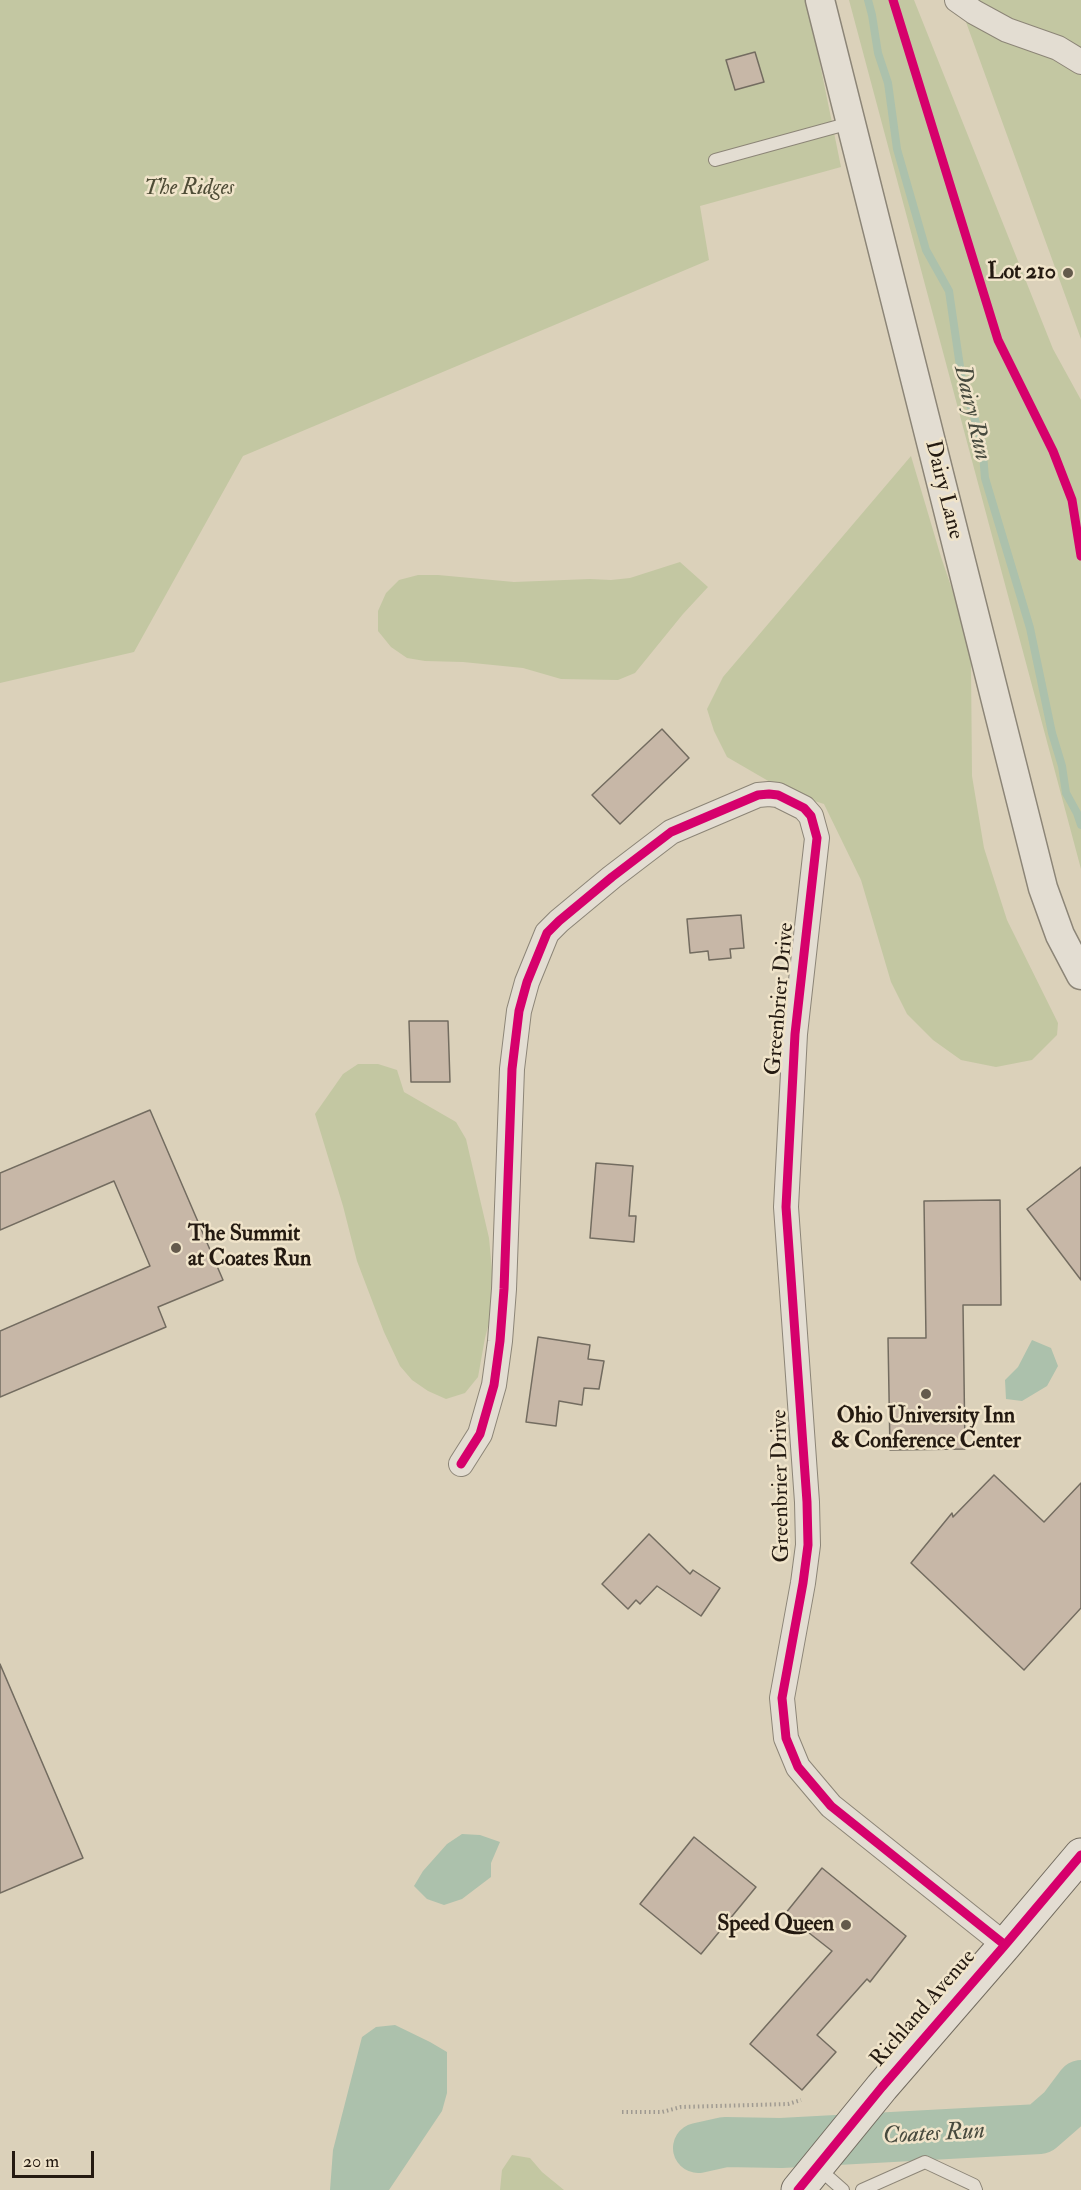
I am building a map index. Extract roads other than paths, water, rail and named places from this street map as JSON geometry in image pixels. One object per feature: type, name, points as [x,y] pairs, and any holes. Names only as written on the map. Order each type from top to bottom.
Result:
[{"type":"main road","name":"Richland Avenue","points":[[807,2178],[1081,1855]]},
{"type":"street","name":"Dairy Lane","points":[[820,0],[1043,888],[1060,935],[1081,975]]},
{"type":"street","points":[[957,0],[1007,30],[1058,48],[1081,62]]},
{"type":"street","name":"Greenbrier Drive","points":[[461,1464],[480,1434],[494,1385],[504,1289],[512,1069],[519,1011],[527,982],[547,933],[612,877],[671,832],[758,795],[778,795],[804,808],[811,816],[817,838],[795,1034],[786,1206],[808,1545],[782,1698],[786,1738],[798,1767],[831,1806],[1005,1945]]},
{"type":"lane","points":[[715,160],[850,123]]},
{"type":"lane","points":[[862,2190],[925,2162],[974,2185],[976,2190]]},
{"type":"lane","points":[[807,2178],[843,2190]]},
{"type":"waterway","name":"Dairy Run","points":[[868,0],[878,53],[888,83],[897,149],[926,250],[949,291],[964,394],[971,407],[982,443],[985,478],[1030,628],[1052,733],[1062,766],[1066,793],[1081,825]]},
{"type":"waterway","name":"Coates Run","points":[[698,2148],[725,2142],[781,2143],[1040,2129],[1063,2109],[1081,2085]]},
{"type":"place","name":"Lot 210","points":[[1068,273]]},
{"type":"place","name":"The Summit at Coates Run","points":[[176,1248]]},
{"type":"place","name":"Ohio University Inn & Conference Center","points":[[926,1394]]},
{"type":"place","name":"Speed Queen","points":[[846,1925]]},
{"type":"park label","name":"The Ridges","points":[[189,189]]}]
